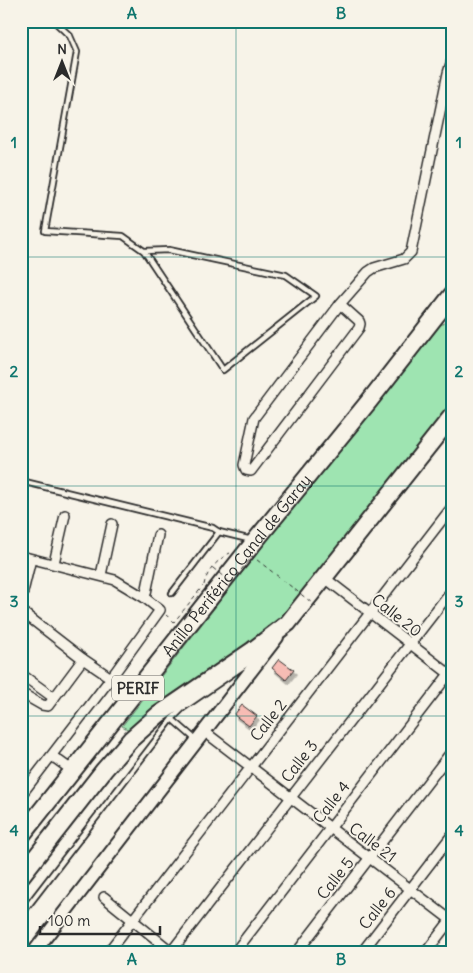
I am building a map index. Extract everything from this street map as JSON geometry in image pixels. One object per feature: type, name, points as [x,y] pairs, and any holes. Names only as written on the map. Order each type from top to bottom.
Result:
[{"type":"highway","name":"Anillo Periférico Canal de Garay","points":[[21,836],[255,541],[446,309],[452,295]]},
{"type":"highway","name":"PERIF","points":[[25,871],[104,770],[131,739],[158,715],[253,650],[288,623],[452,416]]},
{"type":"main road","name":"PERIF","points":[[34,952],[288,623]]},
{"type":"street","points":[[340,304],[359,321],[359,328],[251,471],[246,470],[244,465],[254,418],[340,304],[368,272],[374,268],[404,259],[411,252],[452,60]]},
{"type":"street","name":"Calle 2","points":[[108,952],[452,507]]},
{"type":"street","points":[[54,564],[65,515]]},
{"type":"street","points":[[101,575],[112,524]]},
{"type":"street","points":[[145,598],[158,536]]},
{"type":"street","points":[[21,556],[115,580],[145,598],[160,610],[111,678],[21,795]]},
{"type":"street","points":[[21,600],[31,559]]},
{"type":"street","name":"Calle 20","points":[[325,578],[410,644],[451,673]]},
{"type":"street","name":"Calle 3","points":[[172,951],[452,590]]},
{"type":"street","points":[[21,611],[111,678]]},
{"type":"street","points":[[21,694],[42,705],[48,706],[83,659]]},
{"type":"street","name":"Calle 4","points":[[235,952],[451,673]]},
{"type":"street","points":[[21,674],[54,698]]},
{"type":"street","name":"Calle 21","points":[[201,737],[251,767],[451,919]]},
{"type":"street","name":"Calle 5","points":[[297,952],[452,751]]},
{"type":"street","points":[[52,756],[73,770]]},
{"type":"street","name":"Calle 6","points":[[362,952],[452,835]]},
{"type":"street","points":[[104,897],[172,951]]},
{"type":"street","points":[[426,952],[451,919]]},
{"type":"lane","points":[[54,21],[70,36],[77,52],[45,231],[123,236],[144,251],[223,370],[316,296],[286,275],[169,250],[144,251]]},
{"type":"lane","points":[[21,481],[213,528],[219,532],[255,541]]},
{"type":"lane","points":[[172,593],[219,532]]},
{"type":"lane","points":[[21,915],[172,719],[184,708],[266,651]]},
{"type":"lane","points":[[172,719],[201,737]]},
{"type":"path","points":[[213,568],[231,582],[252,556],[316,606]]},
{"type":"path","points":[[205,577],[221,559]]},
{"type":"path","points":[[160,610],[174,622],[204,585]]},
{"type":"green space","points":[[452,319],[452,411],[288,628],[152,709],[129,730],[122,726],[433,329]]},
{"type":"building","points":[[279,659],[294,670],[286,680],[272,668]]},
{"type":"building","points":[[242,705],[257,716],[249,726],[234,715]]}]
